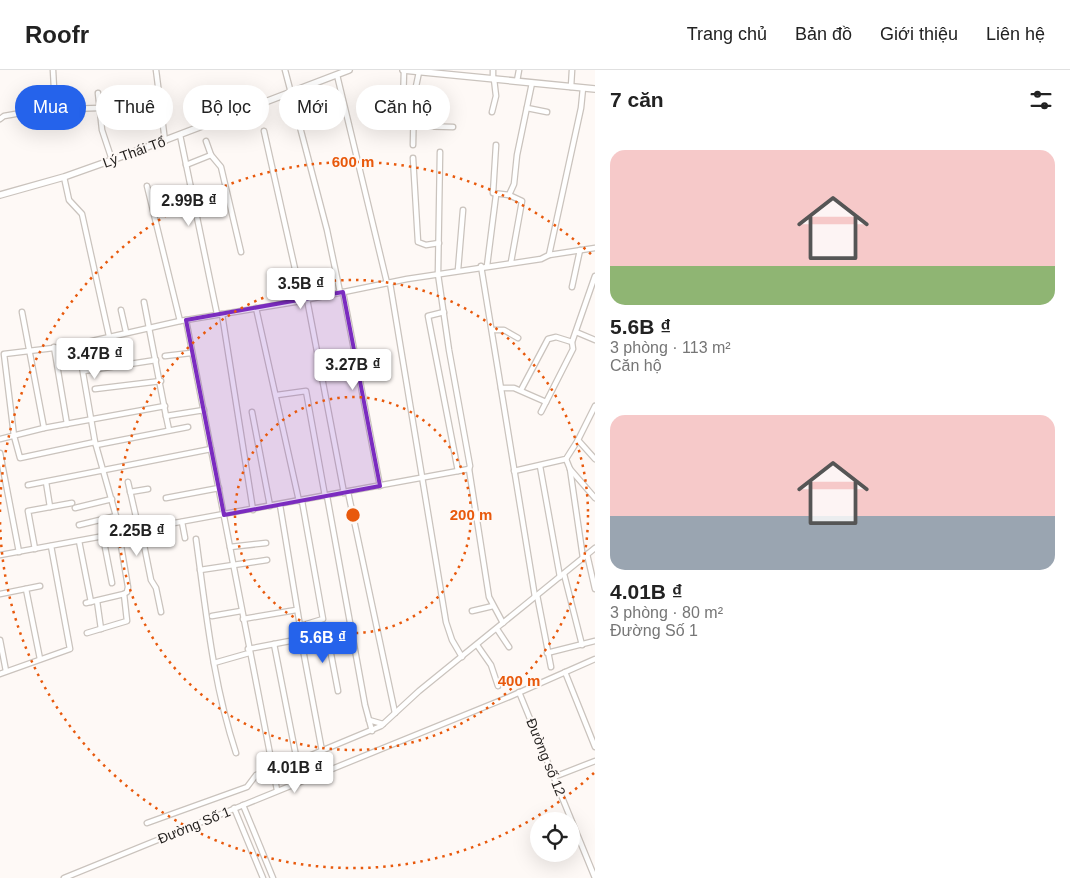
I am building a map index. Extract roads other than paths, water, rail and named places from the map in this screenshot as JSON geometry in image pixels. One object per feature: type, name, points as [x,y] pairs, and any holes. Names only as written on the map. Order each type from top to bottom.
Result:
[{"type":"main road","name":"Lý Thái Tổ","points":[[312,85],[349,70]]},
{"type":"main road","points":[[405,70],[595,89]]},
{"type":"main road","name":"Lý Thái Tổ","points":[[0,195],[64,177],[180,136],[279,98]]},
{"type":"street","points":[[0,119],[54,107],[53,70]]},
{"type":"street","points":[[156,70],[164,141]]},
{"type":"street","points":[[285,70],[290,85]]},
{"type":"street","points":[[404,85],[405,70]]},
{"type":"street","points":[[492,112],[496,96],[493,70]]},
{"type":"street","points":[[517,81],[519,70]]},
{"type":"street","points":[[571,87],[572,70]]},
{"type":"street","points":[[416,85],[419,72]]},
{"type":"street","points":[[337,75],[389,283],[446,622],[452,640],[462,658]]},
{"type":"street","points":[[509,195],[514,184],[517,155],[532,83]]},
{"type":"street","points":[[549,255],[581,108],[583,88]]},
{"type":"street","points":[[527,108],[547,112]]},
{"type":"street","points":[[102,130],[112,160]]},
{"type":"street","points":[[301,130],[342,292],[380,486]]},
{"type":"street","points":[[413,145],[414,130]]},
{"type":"street","points":[[264,132],[305,300],[395,713]]},
{"type":"street","points":[[180,136],[219,314],[253,510]]},
{"type":"street","points":[[206,141],[211,155],[221,167],[241,252]]},
{"type":"street","points":[[496,146],[493,188],[493,193],[496,195],[484,266],[514,471],[536,596],[551,667]]},
{"type":"street","points":[[440,152],[438,274],[470,466],[489,598],[503,624]]},
{"type":"street","points":[[186,164],[211,155]]},
{"type":"street","points":[[414,158],[418,242],[439,244]]},
{"type":"street","points":[[64,177],[69,200],[82,214],[109,336]]},
{"type":"street","points":[[147,186],[180,321]]},
{"type":"street","points":[[496,195],[509,195],[520,200],[522,204],[511,262]]},
{"type":"street","points":[[458,270],[463,210]]},
{"type":"street","points":[[188,427],[24,459],[20,458],[14,436],[4,354],[78,344],[180,321],[305,300],[458,270],[542,259],[549,255],[595,248]]},
{"type":"street","points":[[572,287],[580,250]]},
{"type":"street","points":[[541,412],[573,350],[572,342],[595,276]]},
{"type":"street","points":[[587,299],[595,301]]},
{"type":"street","points":[[144,302],[161,380],[169,430]]},
{"type":"street","points":[[256,308],[300,501],[323,619],[299,626],[280,504]]},
{"type":"street","points":[[121,310],[126,332]]},
{"type":"street","points":[[22,312],[44,428]]},
{"type":"street","points":[[444,312],[428,316],[458,471]]},
{"type":"street","points":[[186,320],[277,790]]},
{"type":"street","points":[[492,330],[504,330],[518,338]]},
{"type":"street","points":[[576,332],[595,340]]},
{"type":"street","points":[[521,390],[548,339],[556,337],[572,342]]},
{"type":"street","points":[[78,344],[95,444],[116,516],[128,587],[127,592],[88,602],[80,541]]},
{"type":"street","points":[[54,347],[67,424]]},
{"type":"street","points":[[165,356],[192,353]]},
{"type":"street","points":[[84,371],[156,360]]},
{"type":"street","points":[[95,389],[161,380]]},
{"type":"street","points":[[501,388],[521,390],[546,402]]},
{"type":"street","points":[[277,395],[306,391],[372,731]]},
{"type":"street","points":[[0,439],[44,428],[165,406]]},
{"type":"street","points":[[514,471],[566,459],[595,406]]},
{"type":"street","points":[[166,416],[204,410]]},
{"type":"street","points":[[252,412],[270,506]]},
{"type":"street","points":[[578,440],[595,459]]},
{"type":"street","points":[[28,485],[211,449]]},
{"type":"street","points":[[0,453],[19,552]]},
{"type":"street","points":[[566,459],[570,469],[585,556],[595,589]]},
{"type":"street","points":[[540,466],[562,576],[582,645]]},
{"type":"street","points":[[0,555],[469,469]]},
{"type":"street","points":[[570,469],[595,498]]},
{"type":"street","points":[[46,482],[50,507]]},
{"type":"street","points":[[128,482],[151,580],[156,588],[161,612]]},
{"type":"street","points":[[166,498],[219,488]]},
{"type":"street","points":[[130,492],[148,489]]},
{"type":"street","points":[[35,549],[28,511],[112,499]]},
{"type":"street","points":[[79,524],[116,516]]},
{"type":"street","points":[[182,522],[185,538]]},
{"type":"street","points":[[103,537],[112,583]]},
{"type":"street","points":[[196,539],[214,663],[227,725],[236,753]]},
{"type":"street","points":[[230,548],[266,543]]},
{"type":"street","points":[[0,674],[70,649],[51,546]]},
{"type":"street","points":[[147,823],[247,787],[256,775],[298,761],[372,731],[384,724],[595,548]]},
{"type":"street","points":[[200,570],[267,560]]},
{"type":"street","points":[[0,594],[40,586]]},
{"type":"street","points":[[26,589],[40,659]]},
{"type":"street","points":[[86,634],[128,619],[124,594]]},
{"type":"street","points":[[97,600],[101,629]]},
{"type":"street","points":[[472,611],[493,606]]},
{"type":"street","points":[[243,619],[296,610]]},
{"type":"street","points":[[212,616],[241,611]]},
{"type":"street","points":[[496,629],[509,647]]},
{"type":"street","points":[[214,663],[274,644],[338,632]]},
{"type":"street","points":[[327,634],[338,691]]},
{"type":"street","points":[[301,639],[322,751]]},
{"type":"street","points":[[0,640],[6,671]]},
{"type":"street","points":[[547,653],[595,642]]},
{"type":"street","points":[[274,644],[298,761]]},
{"type":"street","points":[[477,645],[491,665],[498,686]]},
{"type":"street","name":"Đường Số 1","points":[[64,878],[519,692],[595,659]]},
{"type":"street","points":[[565,672],[595,747]]},
{"type":"street","name":"Đường số 12","points":[[519,692],[595,878]]},
{"type":"street","points":[[369,720],[384,724]]},
{"type":"street","points":[[554,777],[595,761]]},
{"type":"street","points":[[243,805],[273,878]]},
{"type":"street","points":[[234,808],[263,878]]}]
